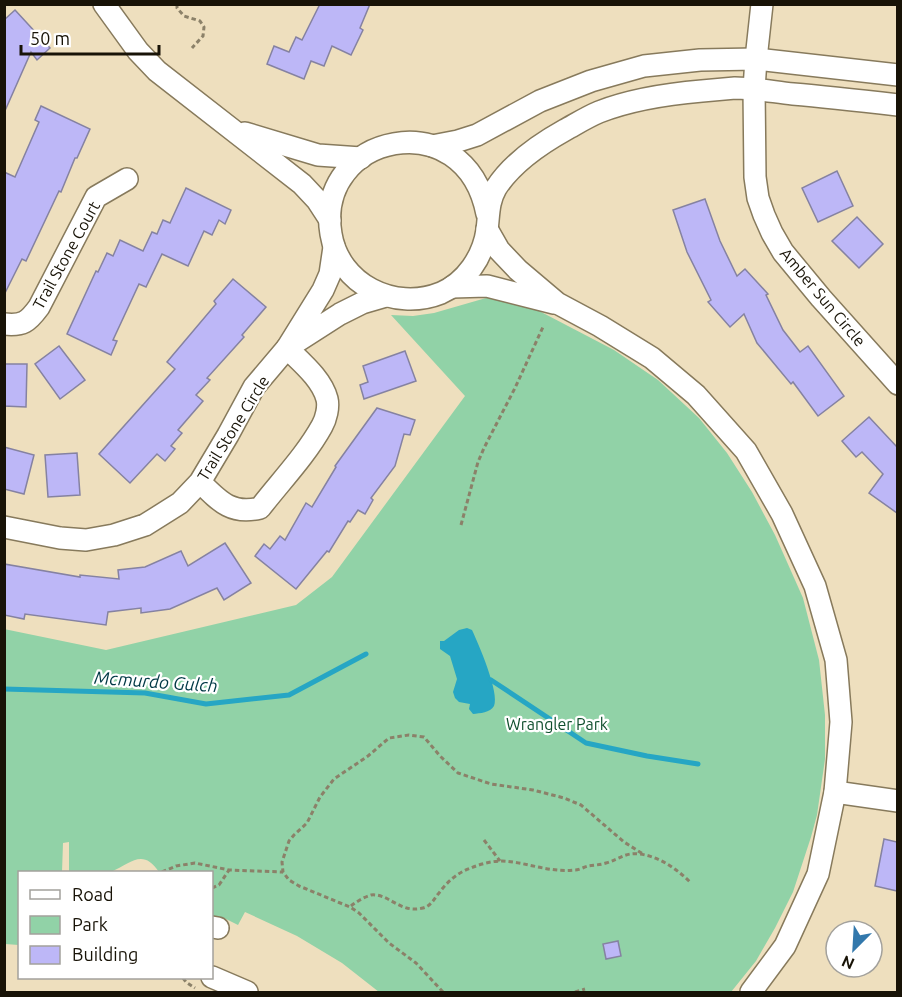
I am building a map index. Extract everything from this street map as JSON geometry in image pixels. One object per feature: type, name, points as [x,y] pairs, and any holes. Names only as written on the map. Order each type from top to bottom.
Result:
[{"type":"street","points":[[104,4],[138,51],[157,71],[302,184],[317,200],[330,220]]},
{"type":"street","name":"Amber Sun Circle","points":[[762,4],[754,90],[755,177],[758,198],[772,233],[783,252],[897,384]]},
{"type":"street","points":[[432,146],[477,135],[540,101],[591,81],[644,66],[700,60],[756,59],[897,75]]},
{"type":"street","points":[[751,993],[785,946],[818,874],[835,792],[841,722],[836,660],[815,586],[782,514],[746,451],[696,395],[651,358],[600,326],[557,303],[507,260],[499,250],[487,221],[485,200],[479,185],[470,172],[453,156],[417,142],[387,144],[373,150],[347,170],[332,202],[330,220],[334,247],[342,263],[354,278],[369,289],[386,296],[408,300],[420,299],[452,287],[476,262],[483,246],[487,221],[491,199],[505,176],[546,141],[597,113],[629,102],[664,94],[735,88],[897,105]]},
{"type":"street","points":[[233,129],[318,155],[361,158]]},
{"type":"street","name":"Trail Stone Court","points":[[4,324],[18,326],[32,317],[96,197],[127,179]]},
{"type":"street","name":"Trail Stone Circle","points":[[4,527],[60,538],[86,540],[114,535],[145,525],[180,502],[200,482],[254,387],[287,348],[323,290],[330,274],[334,247]]},
{"type":"street","points":[[452,287],[487,286],[557,303]]},
{"type":"street","name":"Trail Stone Circle","points":[[287,348],[340,314],[362,303],[386,296]]},
{"type":"street","points":[[200,482],[221,502],[237,510],[260,508],[323,424],[328,410],[323,389],[311,371],[287,348]]},
{"type":"street","points":[[835,792],[897,801]]},
{"type":"street","points":[[213,977],[247,993]]},
{"type":"path","points":[[177,4],[177,8],[184,16],[200,21],[204,27],[203,36],[192,48]]},
{"type":"path","points":[[461,525],[478,462],[543,327]]},
{"type":"path","points":[[443,993],[416,963],[389,943],[359,912],[298,886],[283,872],[282,862],[289,842],[307,823],[320,797],[334,779],[368,756],[389,738],[409,735],[424,737],[458,773],[491,784],[533,790],[581,804],[624,842],[681,872],[691,883]]},
{"type":"path","points":[[484,840],[500,861]]},
{"type":"path","points":[[351,907],[357,901],[371,896],[382,897],[402,907],[412,909],[428,906],[461,871],[500,861],[540,868],[575,870],[605,864],[629,853],[643,854]]},
{"type":"path","points":[[166,871],[176,866],[195,863],[230,870],[283,872]]},
{"type":"path","points":[[213,888],[219,885],[230,870]]},
{"type":"path","points":[[574,993],[585,989]]},
{"type":"green space","name":"Wrangler Park","points":[[486,298],[522,302],[614,350],[658,380],[699,418],[727,453],[752,492],[775,535],[803,598],[819,660],[825,715],[825,759],[817,815],[793,892],[756,961],[731,992],[379,992],[342,963],[297,936],[245,912],[238,925],[224,918],[213,916],[213,871],[158,871],[148,861],[142,859],[113,871],[69,871],[69,842],[63,843],[62,871],[18,871],[18,945],[5,944],[4,629],[106,650],[296,605],[332,577],[465,396],[391,315],[413,316],[434,313]]},
{"type":"water","points":[[467,628],[472,630],[483,656],[495,700],[490,710],[473,714],[469,709],[470,704],[459,702],[455,698],[453,692],[457,679],[450,656],[440,649],[440,641]]},
{"type":"building","points":[[320,4],[370,4],[360,28],[363,30],[351,55],[332,46],[324,66],[311,61],[304,79],[267,64],[274,46],[289,52],[296,37],[302,40]]},
{"type":"building","points":[[15,10],[50,48],[37,60],[31,52],[4,113],[4,20]]},
{"type":"building","points":[[41,106],[90,129],[26,261],[22,259],[4,295],[4,172],[15,177],[39,122],[35,120]]},
{"type":"building","points":[[837,171],[853,206],[818,222],[802,188]]},
{"type":"building","points":[[186,188],[231,210],[225,224],[219,220],[212,235],[204,231],[188,266],[162,254],[146,287],[139,284],[113,340],[117,341],[111,355],[67,334],[96,271],[98,272],[107,253],[113,256],[120,240],[143,251],[152,232],[157,234],[163,220],[170,223]]},
{"type":"building","points":[[705,199],[720,241],[737,276],[745,269],[768,294],[766,295],[783,330],[800,352],[808,346],[844,396],[818,416],[793,382],[791,384],[757,343],[744,314],[730,327],[708,302],[711,300],[687,252],[673,210]]},
{"type":"building","points":[[857,217],[883,244],[859,268],[832,241]]},
{"type":"building","points":[[233,279],[266,307],[242,335],[244,337],[207,378],[210,380],[196,395],[203,401],[178,430],[182,433],[171,446],[175,449],[165,461],[157,454],[130,483],[99,454],[175,369],[167,362],[216,304],[214,301]]},
{"type":"building","points":[[59,346],[85,380],[60,399],[35,364]]},
{"type":"building","points":[[405,351],[416,381],[364,399],[360,385],[368,382],[363,366]]},
{"type":"building","points":[[4,364],[27,364],[26,407],[4,406]]},
{"type":"building","points":[[377,408],[415,420],[410,435],[404,434],[395,466],[371,498],[373,500],[365,514],[358,510],[350,522],[348,521],[329,552],[327,551],[296,589],[255,556],[264,544],[270,549],[280,536],[285,540],[306,503],[312,507],[335,466]]},
{"type":"building","points":[[869,417],[897,447],[897,513],[869,493],[883,474],[862,452],[856,457],[842,441]]},
{"type":"building","points":[[4,447],[34,455],[24,494],[4,489]]},
{"type":"building","points":[[77,453],[80,495],[48,497],[45,455]]},
{"type":"building","points":[[225,543],[251,583],[224,600],[217,588],[170,609],[141,613],[141,608],[108,612],[106,625],[25,614],[24,619],[4,615],[4,564],[80,577],[80,575],[119,579],[118,570],[145,567],[181,551],[188,566]]},
{"type":"building","points":[[884,839],[897,842],[897,891],[875,886]]},
{"type":"building","points":[[618,941],[621,956],[606,959],[603,944]]},
{"type":"waterway","name":"Mcmurdo Gulch","points":[[4,689],[145,693],[206,704],[289,695],[366,654]]},
{"type":"waterway","name":"Mcmurdo Gulch","points":[[491,680],[586,743],[698,764]]}]
